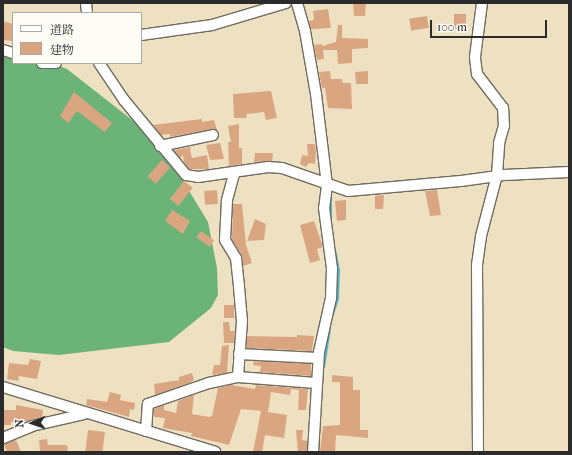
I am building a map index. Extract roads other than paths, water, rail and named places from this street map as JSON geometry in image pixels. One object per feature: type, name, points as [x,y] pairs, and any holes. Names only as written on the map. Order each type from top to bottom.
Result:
[{"type":"street","points":[[142,35],[212,25],[286,3]]},
{"type":"street","points":[[297,3],[305,31],[316,94],[327,185],[324,208],[332,269],[331,298],[318,358],[313,452]]},
{"type":"street","points":[[478,452],[477,265],[481,236],[498,175],[499,143],[504,126],[503,108],[477,74],[475,57],[482,3]]},
{"type":"street","points":[[100,64],[124,100],[160,146],[186,175],[198,177],[234,174],[268,167],[282,168],[327,185],[348,191],[461,181],[498,175],[569,172]]},
{"type":"street","points":[[160,146],[213,135]]},
{"type":"street","points":[[234,174],[227,201],[224,240],[236,258],[242,322],[238,378]]},
{"type":"street","points":[[239,354],[318,358]]},
{"type":"street","points":[[146,431],[148,404],[210,383],[238,378],[316,384]]},
{"type":"street","points":[[3,387],[215,452]]},
{"type":"street","points":[[3,438],[32,426],[88,414]]},
{"type":"waterway","points":[[330,196],[330,217]]},
{"type":"waterway","points":[[332,314],[337,299],[338,270],[334,250]]},
{"type":"waterway","points":[[323,367],[329,329]]}]
